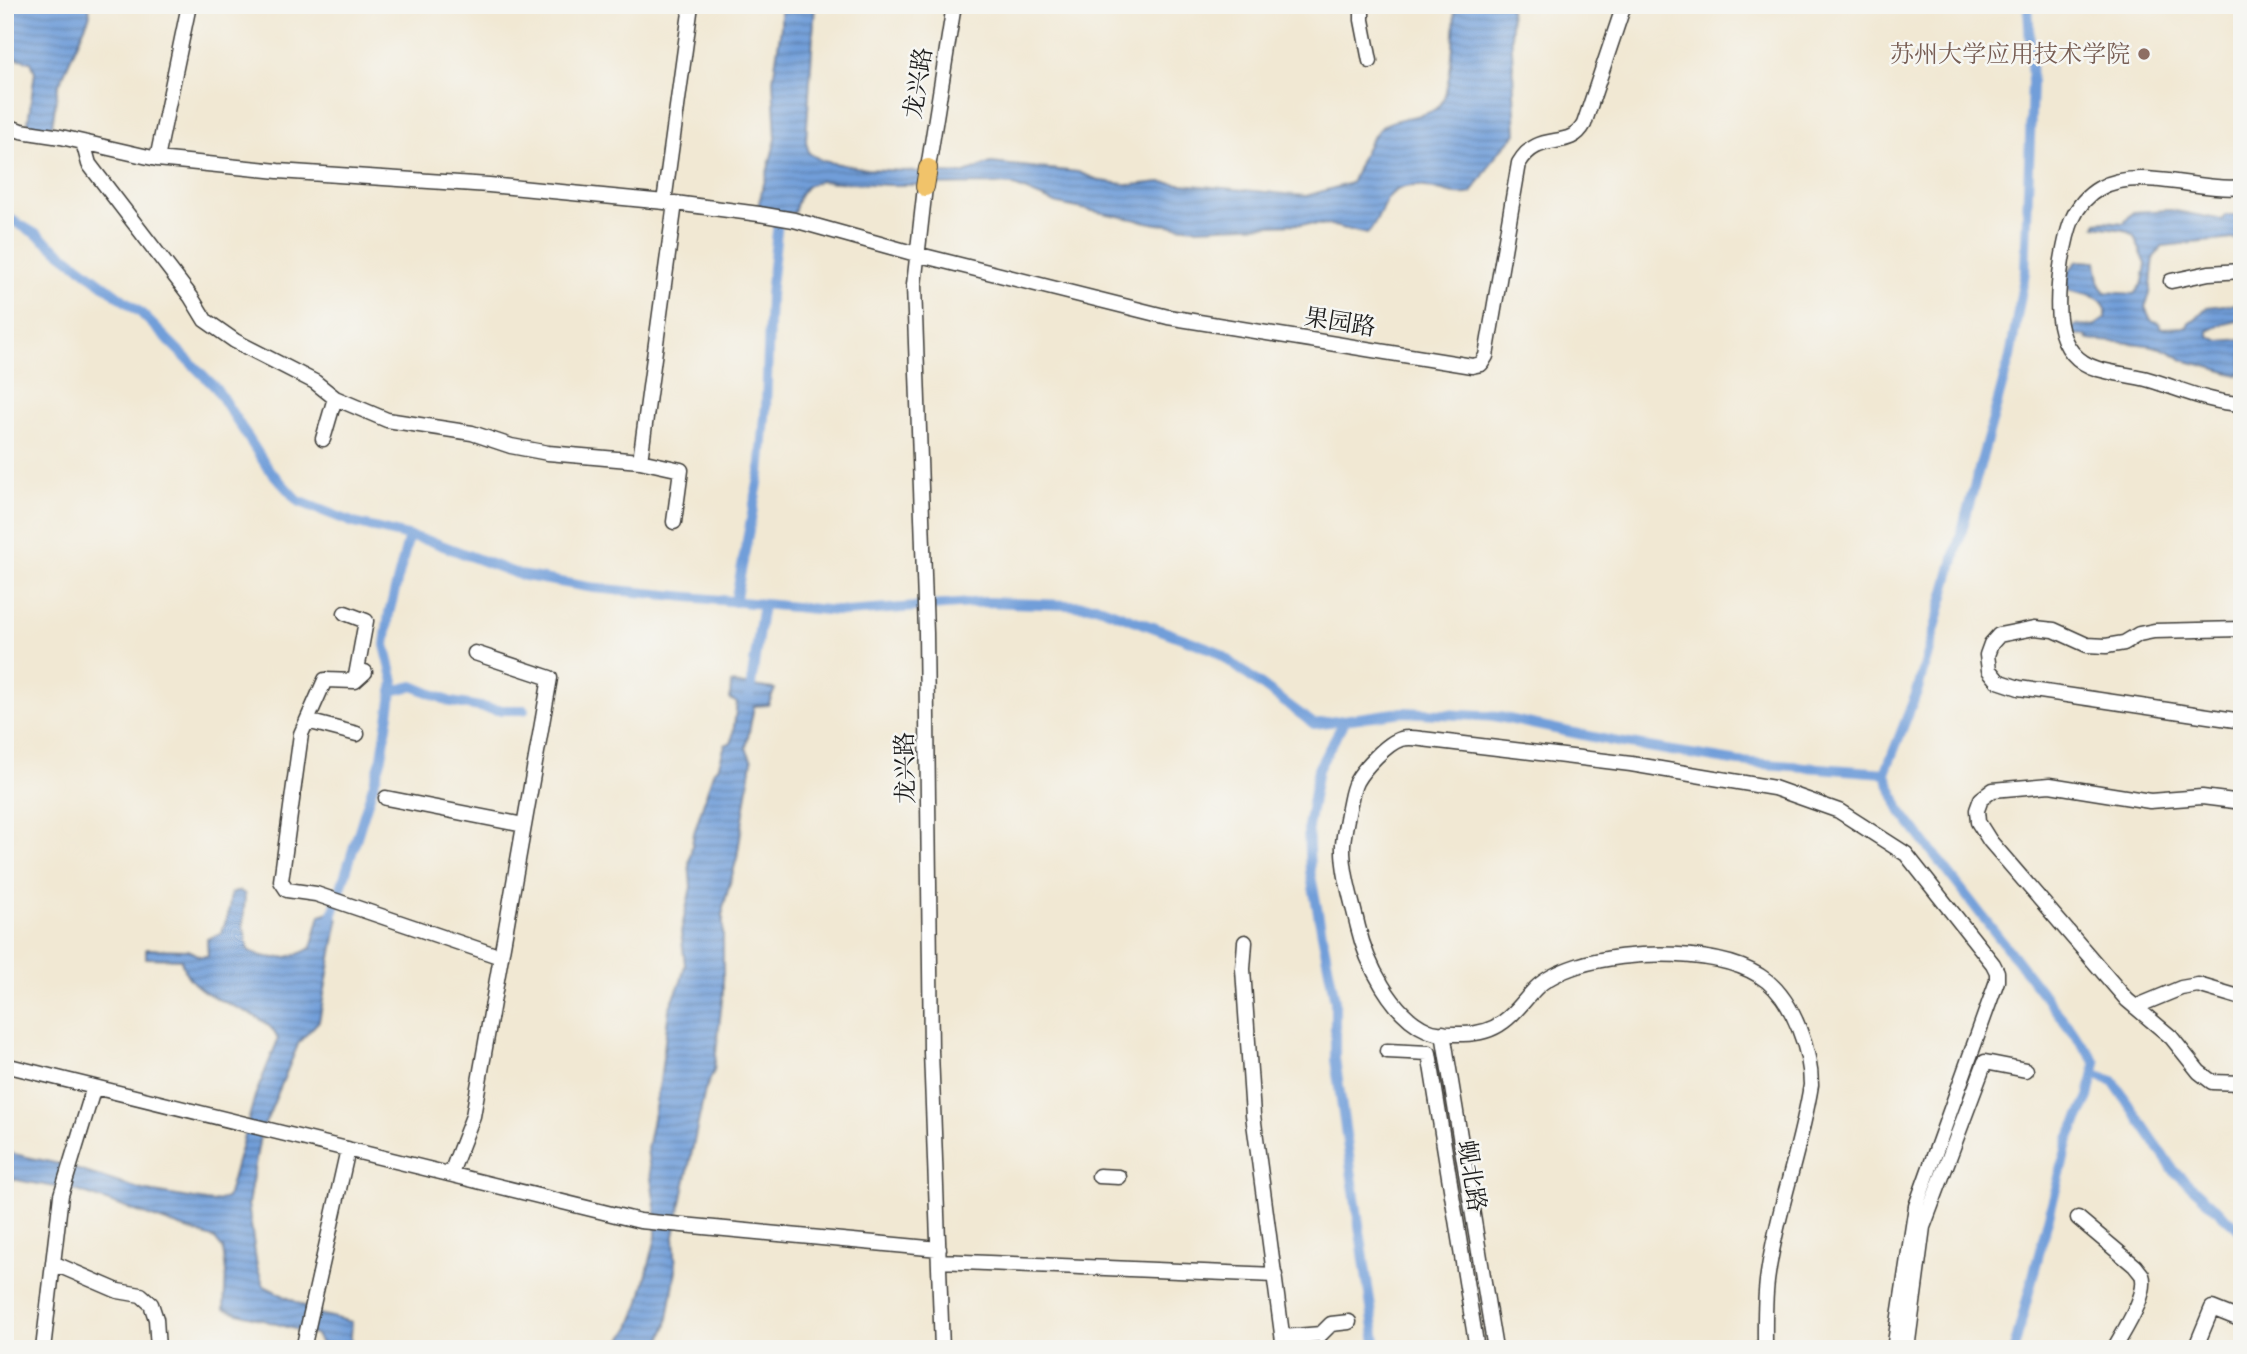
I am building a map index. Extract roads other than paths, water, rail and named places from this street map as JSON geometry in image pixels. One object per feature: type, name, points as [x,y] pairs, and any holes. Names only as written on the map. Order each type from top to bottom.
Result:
[{"type":"main road","points":[[925,187],[928,168]]},
{"type":"street","points":[[157,159],[189,5]]},
{"type":"street","points":[[640,461],[691,5]]},
{"type":"street","name":"龙兴路","points":[[928,168],[954,5]]},
{"type":"street","points":[[1362,5],[1362,20],[1370,61]]},
{"type":"street","name":"果园路","points":[[5,125],[21,131],[61,137],[157,159],[278,171],[489,185],[669,202],[759,214],[794,220],[916,254],[1198,323],[1472,366],[1480,364],[1486,356],[1519,163],[1524,153],[1533,146],[1578,134],[1584,124],[1624,5]]},
{"type":"street","points":[[83,142],[89,164],[191,297],[198,311],[205,320],[235,341],[315,382],[335,398],[387,420],[472,433],[536,451],[640,461],[681,470],[674,522]]},
{"type":"street","points":[[2242,187],[2145,179],[2125,180],[2101,187],[2085,200],[2072,217],[2066,236],[2058,286],[2059,330],[2078,360],[2096,369],[2146,378],[2226,404],[2242,404]]},
{"type":"street","name":"龙兴路","points":[[925,187],[914,285],[926,633],[931,1051],[942,1349]]},
{"type":"street","points":[[2171,281],[2242,271]]},
{"type":"street","points":[[323,439],[335,398]]},
{"type":"street","points":[[345,613],[366,621],[360,677],[325,680],[302,734],[281,881],[287,890],[316,894],[501,957]]},
{"type":"street","points":[[2242,629],[2154,631],[2139,634],[2124,643],[2106,646],[2087,645],[2054,630],[2035,628],[1999,635],[1991,644],[1987,655],[1989,670],[1998,681],[2019,688],[2242,721]]},
{"type":"street","points":[[451,1173],[473,1116],[550,678],[475,653]]},
{"type":"street","points":[[307,722],[357,734]]},
{"type":"street","points":[[1765,1349],[1765,1294],[1768,1273],[1811,1085],[1810,1064],[1801,1033],[1780,996],[1767,981],[1738,967],[1711,959],[1677,955],[1623,955],[1555,974],[1537,987],[1505,1021],[1490,1030],[1472,1034],[1443,1034],[1427,1030],[1414,1022],[1379,981],[1366,957],[1344,856],[1344,834],[1356,782],[1390,744],[1399,739],[1422,739],[1585,758],[1774,788],[1839,811],[1906,854],[1997,972],[1993,995],[1916,1206],[1894,1349]]},
{"type":"street","points":[[2242,802],[2202,797],[2150,801],[2050,785],[1993,790],[1981,799],[1977,810],[1978,822],[1990,841],[2135,1007],[2171,1037],[2199,1072],[2212,1082],[2242,1083]]},
{"type":"street","points":[[386,798],[524,825]]},
{"type":"street","points":[[1245,942],[1243,969],[1253,1115],[1284,1343],[1321,1334],[1331,1324],[1349,1322]]},
{"type":"street","points":[[2135,1007],[2181,988],[2198,985],[2242,998]]},
{"type":"street","points":[[1443,1034],[1495,1349]]},
{"type":"street","name":"蚬北路","points":[[1387,1051],[1429,1053],[1477,1349]]},
{"type":"street","points":[[1907,1349],[1923,1227],[1985,1062],[2026,1070]]},
{"type":"street","points":[[5,1065],[644,1222],[939,1255],[1275,1275]]},
{"type":"street","points":[[43,1349],[61,1195],[93,1087]]},
{"type":"street","points":[[304,1344],[348,1149]]},
{"type":"street","points":[[1099,1177],[1119,1177]]},
{"type":"street","points":[[2078,1218],[2135,1266],[2142,1276],[2138,1302],[2114,1349]]},
{"type":"street","points":[[53,1264],[118,1291],[141,1295],[151,1304],[156,1319],[158,1349]]},
{"type":"street","points":[[2195,1349],[2212,1308],[2242,1320]]},
{"type":"water","points":[[5,5],[89,5],[90,15],[58,87],[52,126],[42,129],[28,123],[35,72],[31,62],[5,55]]},
{"type":"water","points":[[781,5],[815,5],[806,141],[809,153],[823,161],[867,169],[962,174],[991,163],[1078,172],[1101,181],[1132,185],[1160,182],[1306,196],[1351,183],[1368,145],[1383,126],[1427,113],[1439,106],[1450,74],[1454,5],[1506,5],[1510,8],[1516,134],[1497,154],[1472,193],[1454,194],[1416,186],[1397,190],[1387,199],[1367,234],[1329,225],[1195,228],[1157,224],[1058,204],[1012,185],[999,184],[890,185],[820,181],[807,186],[800,194],[794,213],[779,213],[758,206],[776,139],[773,80],[781,27]]},
{"type":"water","points":[[2170,210],[2223,220],[2225,215],[2242,215],[2242,238],[2162,246],[2154,257],[2150,294],[2145,307],[2151,320],[2159,323],[2161,328],[2187,327],[2189,322],[2207,307],[2242,303],[2242,320],[2208,331],[2210,337],[2220,341],[2242,339],[2242,370],[2238,375],[2183,360],[2151,346],[2089,340],[2086,336],[2071,335],[2076,325],[2094,326],[2106,318],[2106,310],[2099,300],[2068,290],[2069,274],[2078,261],[2096,262],[2100,286],[2105,292],[2134,294],[2143,282],[2146,264],[2134,236],[2125,230],[2095,226],[2097,222],[2124,223],[2133,212]]},
{"type":"water","points":[[731,683],[775,689],[768,705],[754,706],[746,748],[752,761],[737,858],[723,908],[723,992],[714,1071],[705,1090],[674,1236],[676,1270],[667,1325],[657,1349],[609,1349],[621,1341],[630,1327],[639,1305],[656,1237],[656,1213],[647,1149],[660,1082],[669,1009],[681,982],[685,964],[681,932],[691,887],[689,863],[694,833],[714,770],[718,768],[725,745],[732,742],[737,703],[730,699]]},
{"type":"water","points":[[239,891],[245,894],[243,926],[249,951],[264,957],[288,957],[311,948],[320,915],[333,911],[338,921],[319,1021],[299,1042],[260,1136],[248,1204],[257,1267],[264,1286],[320,1314],[352,1322],[350,1349],[324,1349],[316,1335],[224,1309],[226,1272],[223,1249],[215,1239],[78,1191],[5,1178],[5,1152],[59,1164],[142,1190],[212,1202],[227,1198],[255,1096],[278,1040],[271,1028],[260,1019],[198,987],[187,975],[181,959],[146,958],[146,949],[188,950],[199,956],[208,956],[207,939],[221,934],[228,915],[231,893]]},
{"type":"waterway","points":[[2014,1349],[2069,1139],[2089,1097],[2096,1062],[1901,812],[1885,773],[1918,689],[2010,357],[2025,272],[2032,83],[2028,5]]},
{"type":"waterway","points":[[735,602],[760,473],[766,406],[770,295],[779,213]]},
{"type":"waterway","points":[[5,216],[36,234],[141,313],[216,388],[267,467],[298,501],[354,523],[433,542],[520,575],[594,588],[847,612],[986,602],[1096,606],[1214,650],[1314,724],[1403,712],[1499,717],[1612,741],[1739,762],[1885,773]]},
{"type":"waterway","points":[[330,923],[382,757],[394,682],[385,645],[389,613],[409,536]]},
{"type":"waterway","points":[[749,698],[763,604]]},
{"type":"waterway","points":[[392,691],[413,686],[451,702],[497,710],[524,710]]},
{"type":"waterway","points":[[1345,720],[1318,769],[1308,827],[1310,871],[1335,1001],[1335,1059],[1377,1349]]},
{"type":"waterway","points":[[2094,1074],[2113,1081],[2174,1171],[2242,1232]]},
{"type":"place","name":"苏州大学应用技术学院","points":[[2144,54]]}]
